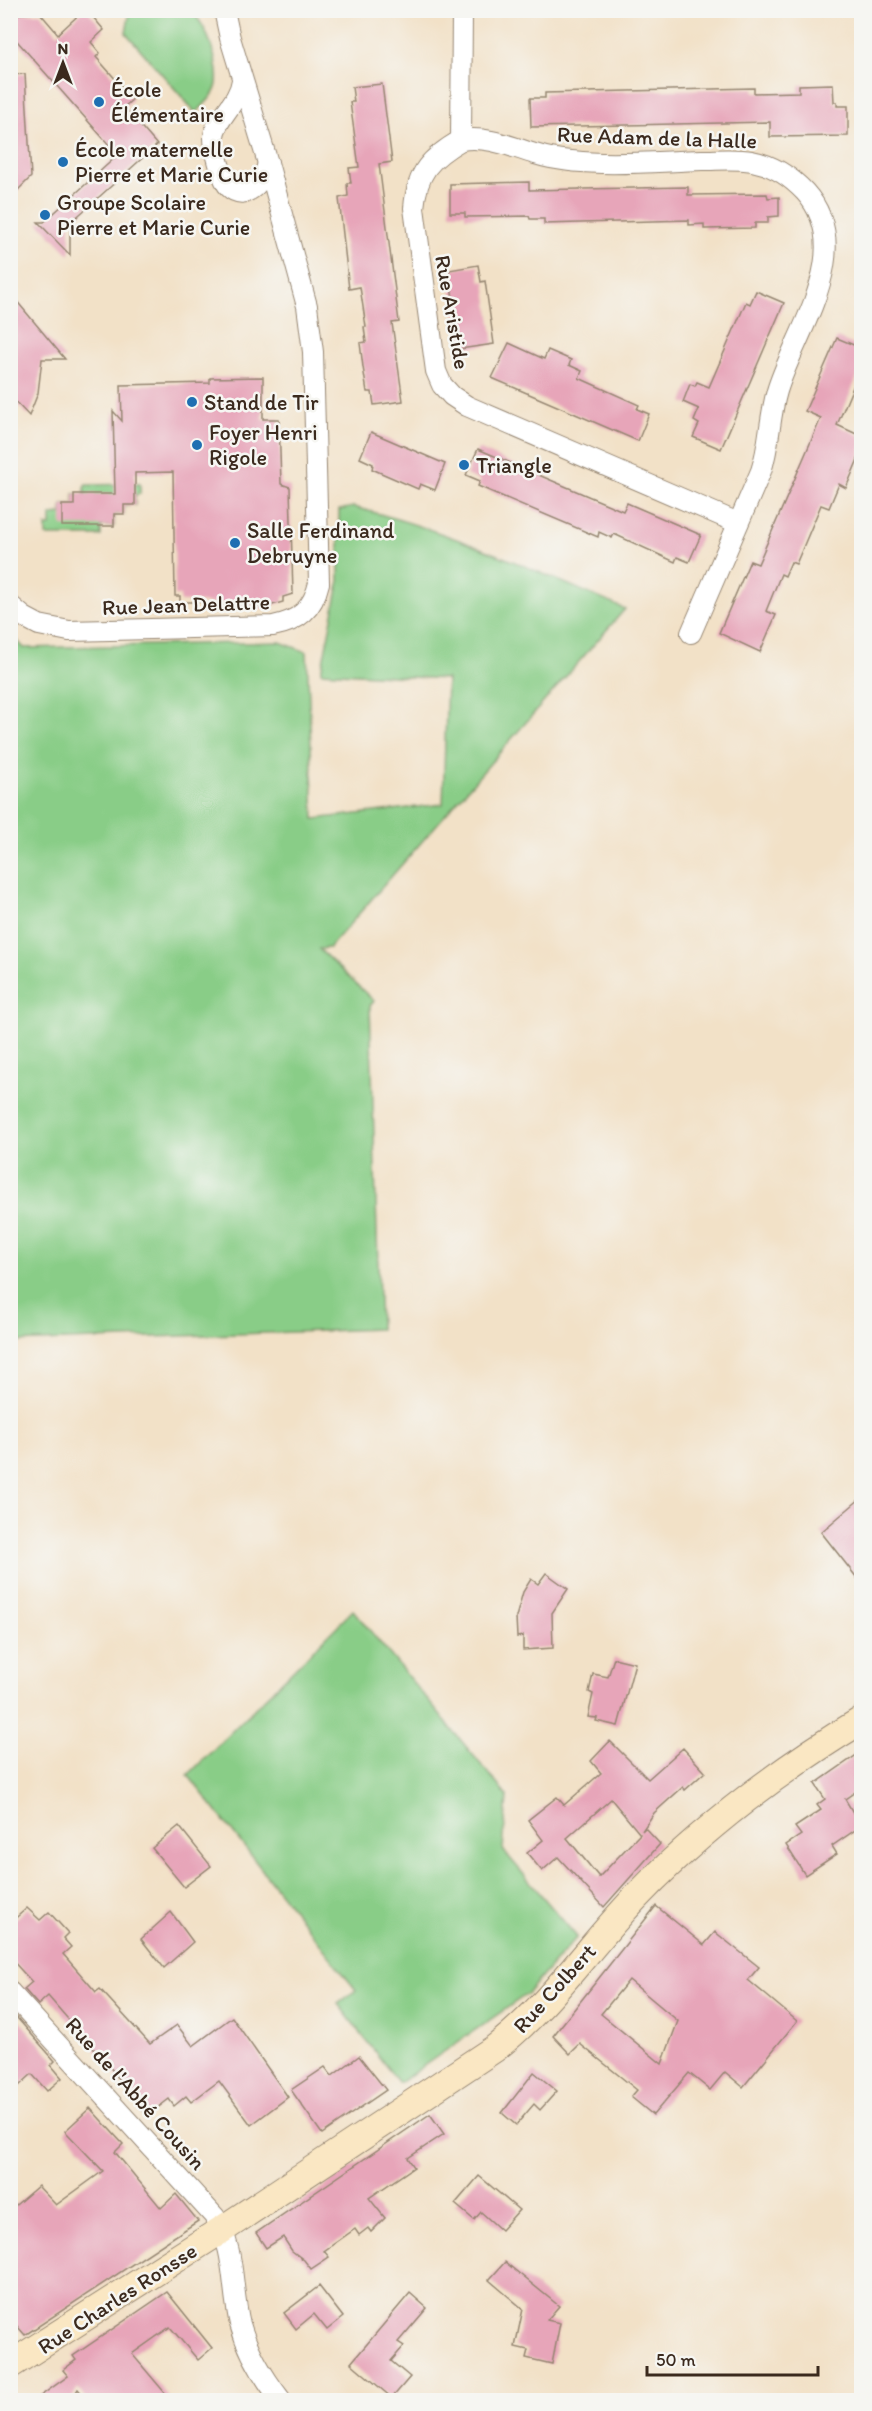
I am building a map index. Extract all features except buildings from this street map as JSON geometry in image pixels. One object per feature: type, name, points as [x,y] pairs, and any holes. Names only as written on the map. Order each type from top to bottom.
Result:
[{"type":"main road","name":"Rue Colbert","points":[[223,2229],[513,2034],[640,1893],[691,1844],[781,1771],[861,1720]]},
{"type":"main road","name":"Rue Charles Ronsse","points":[[10,2365],[223,2229]]},
{"type":"street","name":"Rue Jean Delattre","points":[[10,605],[39,625],[69,631],[273,627],[295,620],[309,608],[316,596],[319,583],[314,352],[307,306],[224,10]]},
{"type":"street","points":[[460,140],[462,10]]},
{"type":"street","points":[[242,80],[236,100],[218,122],[214,131],[223,177],[227,186],[244,192],[254,188],[262,180],[268,163]]},
{"type":"street","name":"Rue Adam de la Halle","points":[[460,140],[476,138],[492,140],[535,154],[573,161],[603,163],[749,160],[777,170],[797,183],[810,198],[819,215],[824,231],[825,264],[820,287],[777,390],[772,411],[768,451],[691,633]]},
{"type":"street","name":"Rue Aristide","points":[[460,140],[445,149],[425,168],[415,191],[414,208],[433,356],[442,385],[452,396],[467,406],[738,523]]},
{"type":"street","name":"Rue de l'Abbé Cousin","points":[[10,1992],[210,2210],[223,2229]]},
{"type":"street","points":[[223,2229],[230,2253],[240,2323],[262,2373],[281,2400]]},
{"type":"green space","points":[[185,10],[196,17],[202,25],[212,47],[217,80],[212,95],[196,113],[126,33],[130,11]]},
{"type":"green space","points":[[140,484],[140,494],[135,495],[135,505],[124,505],[124,514],[114,514],[114,526],[101,526],[101,536],[46,536],[46,526],[51,526],[51,515],[62,514],[62,505],[74,505],[74,494],[85,494],[85,485]]},
{"type":"green space","points":[[353,507],[457,539],[625,609],[329,948],[319,949],[374,1001],[370,1006],[380,1329],[11,1342],[11,634],[24,648],[280,642],[307,652],[314,819],[443,804],[447,679],[321,672],[339,584],[339,510]]},
{"type":"green space","points":[[353,1610],[507,1796],[503,1850],[577,1937],[527,1994],[399,2083],[338,2004],[356,1990],[188,1775]]},
{"type":"place","name":"École Élémentaire","points":[[99,102]]},
{"type":"place","name":"École maternelle Pierre et Marie Curie","points":[[63,162]]},
{"type":"place","name":"Groupe Scolaire Pierre et Marie Curie","points":[[45,215]]},
{"type":"place","name":"Stand de Tir","points":[[192,402]]},
{"type":"place","name":"Foyer Henri Rigole","points":[[197,445]]},
{"type":"place","name":"Triangle","points":[[464,465]]},
{"type":"place","name":"Salle Ferdinand Debruyne","points":[[235,543]]}]
